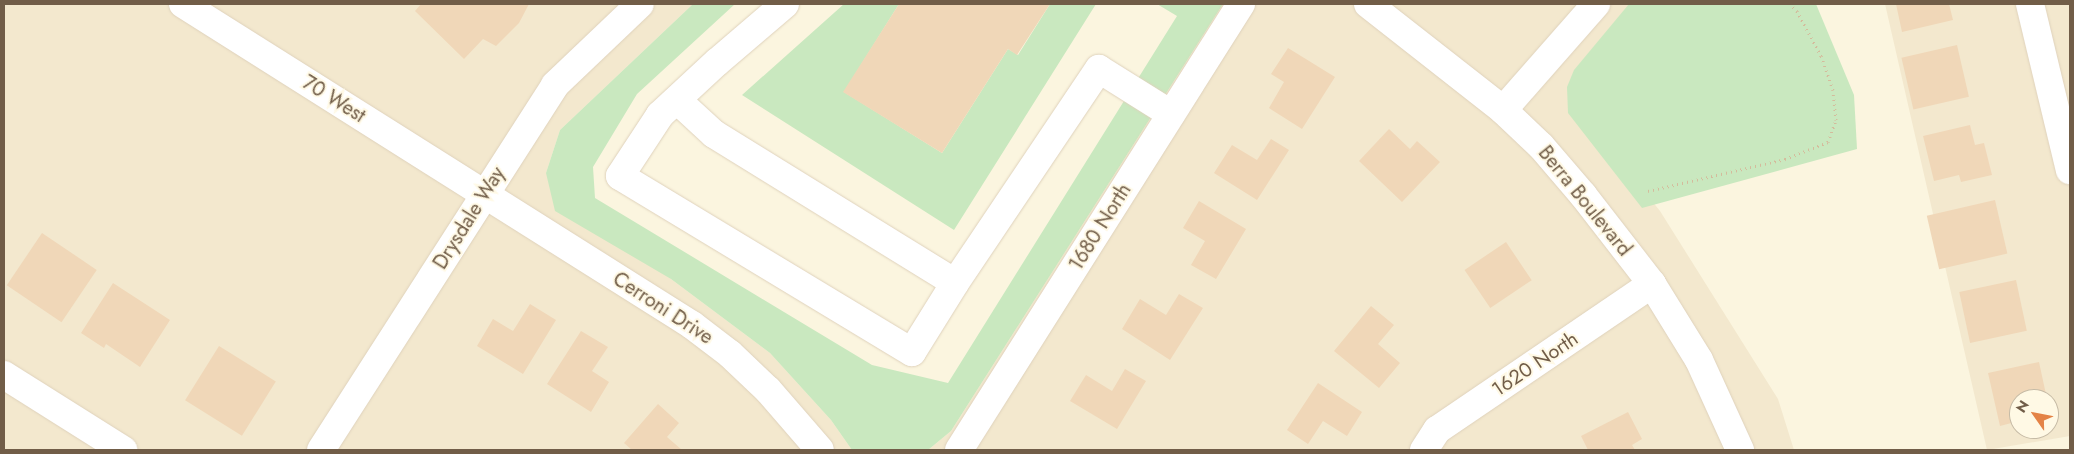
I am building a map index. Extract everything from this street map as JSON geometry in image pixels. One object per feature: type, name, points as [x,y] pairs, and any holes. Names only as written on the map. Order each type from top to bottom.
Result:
[{"type":"street","name":"70 West","points":[[183,4],[484,194]]},
{"type":"street","name":"Drysdale Way","points":[[321,450],[555,85],[640,4]]},
{"type":"street","points":[[785,4],[716,62],[660,116],[620,176],[912,352],[955,283],[1099,69],[1171,114]]},
{"type":"street","name":"1680 North","points":[[959,450],[1240,4]]},
{"type":"street","name":"Berra Boulevard","points":[[1368,4],[1503,110],[1541,146],[1583,194],[1652,284],[1699,360],[1740,450]]},
{"type":"street","points":[[1503,110],[1596,4]]},
{"type":"street","points":[[2030,4],[2070,170]]},
{"type":"street","points":[[677,100],[714,134],[955,283]]},
{"type":"street","name":"Cerroni Drive","points":[[484,194],[708,336],[768,390],[820,450]]},
{"type":"street","name":"1620 North","points":[[1424,450],[1437,430],[1652,284]]},
{"type":"street","points":[[4,375],[123,450]]},
{"type":"path","points":[[1648,191],[1786,159],[1828,142],[1836,120],[1833,90],[1821,56],[1797,11],[1790,4]]},
{"type":"shaded area","points":[[4,4],[693,4],[560,130],[546,173],[671,279],[770,353],[831,420],[852,450],[4,450]]},
{"type":"shaded area","points":[[1223,4],[1650,4],[1577,108],[1660,211],[1778,399],[1794,450],[928,450],[951,431]]},
{"type":"shaded area","points":[[1885,4],[2070,4],[2070,436],[2059,438],[2059,389],[2009,389],[2009,439],[2052,439],[1987,450]]},
{"type":"green space","points":[[693,4],[735,4],[637,94],[593,167],[595,198],[872,365],[948,383],[1177,16],[1157,4],[1223,4],[951,431],[928,450],[852,450],[831,420],[770,353],[671,279],[555,211],[546,173],[560,130]]},
{"type":"green space","points":[[844,4],[899,4],[844,92],[942,153],[1008,49],[1018,55],[1050,4],[1096,4],[954,230],[742,95]]},
{"type":"green space","points":[[1629,4],[1816,4],[1854,95],[1857,149],[1642,208],[1568,113],[1567,87],[1574,70]]},
{"type":"building","points":[[421,4],[529,4],[519,23],[496,46],[483,39],[464,59],[415,11]]},
{"type":"building","points":[[899,4],[1050,4],[1017,55],[1008,49],[942,153],[843,92]]},
{"type":"building","points":[[1896,4],[1949,4],[1953,20],[1902,32]]},
{"type":"building","points":[[1957,45],[1969,97],[1913,109],[1901,58]]},
{"type":"building","points":[[1288,48],[1335,77],[1302,129],[1269,108],[1284,82],[1271,74]]},
{"type":"building","points":[[1970,125],[1975,145],[1984,143],[1992,175],[1961,182],[1959,175],[1934,181],[1923,136]]},
{"type":"building","points":[[1389,129],[1410,149],[1417,141],[1440,162],[1402,202],[1359,161]]},
{"type":"building","points":[[1271,139],[1289,150],[1257,200],[1214,173],[1232,145],[1257,160]]},
{"type":"building","points":[[1995,200],[2007,254],[1939,269],[1927,216]]},
{"type":"building","points":[[1199,201],[1246,229],[1216,279],[1191,265],[1205,241],[1183,228]]},
{"type":"building","points":[[42,233],[97,270],[61,322],[7,285]]},
{"type":"building","points":[[1506,242],[1532,280],[1490,308],[1465,270]]},
{"type":"building","points":[[2016,280],[2027,331],[1970,343],[1959,292]]},
{"type":"building","points":[[113,283],[170,320],[140,367],[106,344],[104,348],[81,333]]},
{"type":"building","points":[[1179,294],[1203,308],[1170,360],[1122,329],[1140,299],[1166,315]]},
{"type":"building","points":[[530,304],[556,320],[523,374],[477,346],[493,319],[513,331]]},
{"type":"building","points":[[1371,306],[1394,325],[1378,344],[1400,363],[1379,388],[1334,351]]},
{"type":"building","points":[[581,331],[608,347],[592,371],[609,382],[591,412],[547,384]]},
{"type":"building","points":[[219,346],[276,382],[242,436],[185,400]]},
{"type":"building","points":[[2039,362],[2045,389],[2009,389],[2009,424],[2000,426],[1988,373]]},
{"type":"building","points":[[1125,369],[1146,381],[1117,429],[1070,401],[1086,375],[1112,391]]},
{"type":"building","points":[[1318,383],[1362,412],[1347,436],[1323,421],[1308,444],[1287,430]]},
{"type":"building","points":[[658,404],[679,423],[667,437],[682,450],[632,450],[624,443]]},
{"type":"building","points":[[1628,412],[1642,439],[1632,445],[1635,450],[1588,450],[1581,436]]}]
